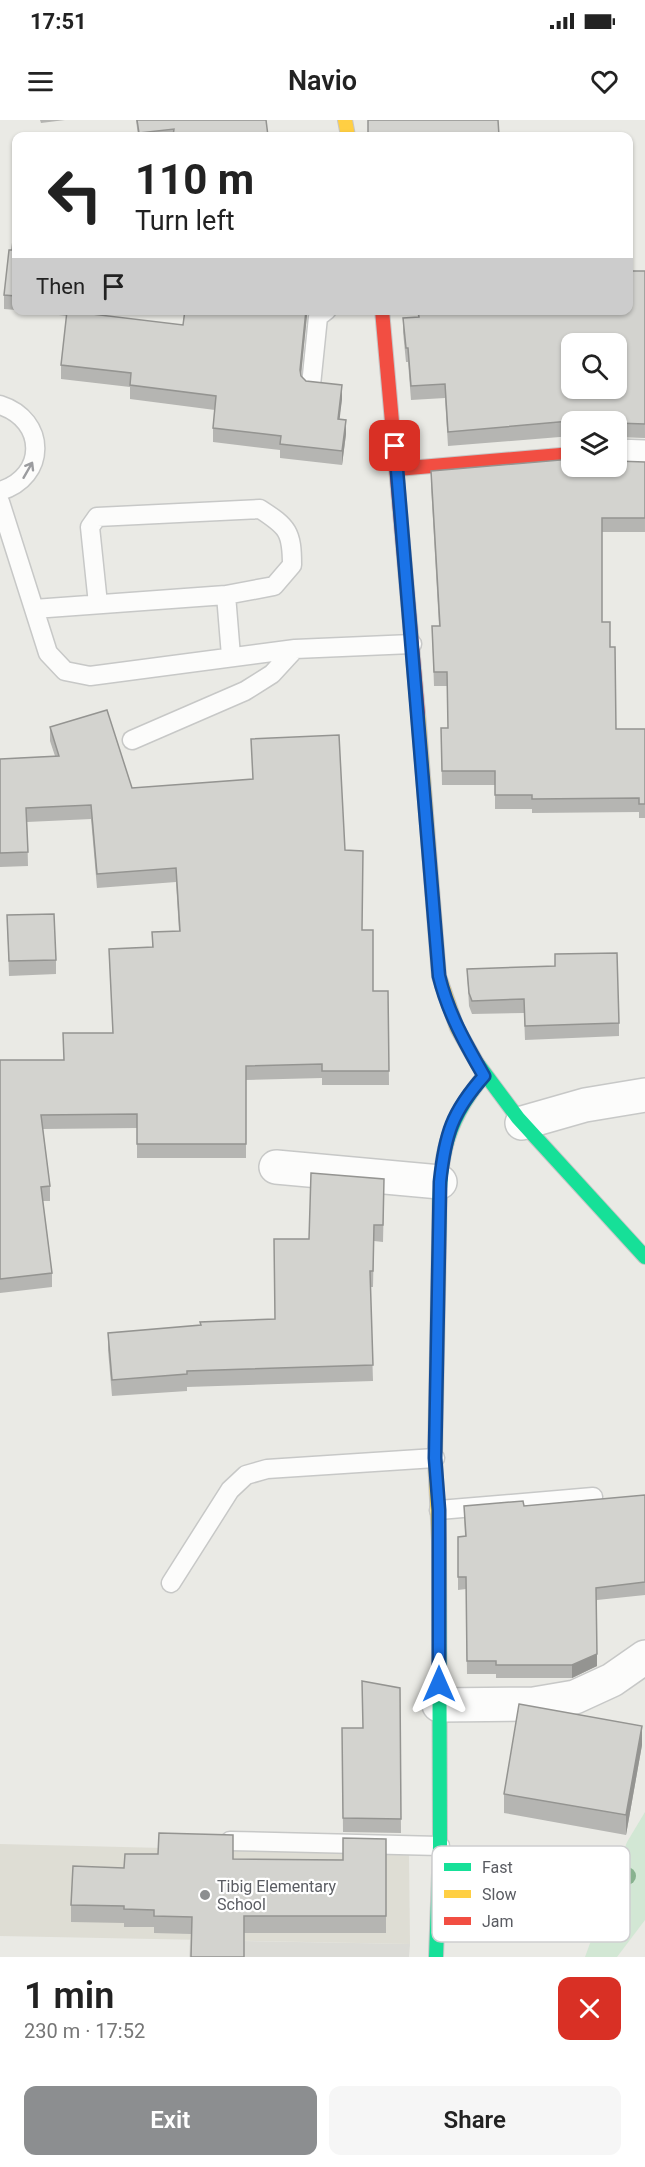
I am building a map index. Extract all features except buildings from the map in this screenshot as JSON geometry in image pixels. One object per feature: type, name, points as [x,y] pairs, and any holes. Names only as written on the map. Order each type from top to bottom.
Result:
[{"type":"street","points":[[382,315],[439,976],[444,999],[453,1021],[484,1076],[522,1123],[645,1257]]},
{"type":"street","points":[[397,469],[561,455]]},
{"type":"street","points":[[627,456],[645,457]]},
{"type":"street","points":[[440,1846],[439,1510],[435,1458],[440,1182],[442,1157],[454,1117],[465,1098],[484,1076]]},
{"type":"street","points":[[522,1123],[585,1105],[645,1095]]},
{"type":"street","points":[[276,1167],[440,1182]]},
{"type":"street","points":[[439,1705],[534,1704],[575,1697],[612,1680],[645,1657]]},
{"type":"street","points":[[436,1957],[437,1942]]},
{"type":"lane","points":[[311,385],[318,317],[321,315]]},
{"type":"lane","points":[[0,405],[16,411],[27,422],[34,436],[35,451],[32,466],[24,478],[0,491]]},
{"type":"lane","points":[[0,502],[48,653],[65,671],[90,676],[295,649],[412,644]]},
{"type":"lane","points":[[34,609],[226,595],[274,586],[292,566],[292,544],[282,523],[260,509],[97,517],[90,527],[99,604]]},
{"type":"lane","points":[[226,595],[231,656]]},
{"type":"lane","points":[[132,740],[245,691],[272,674],[295,649]]},
{"type":"lane","points":[[171,1583],[230,1490],[246,1475],[267,1470],[435,1458]]},
{"type":"lane","points":[[439,1510],[593,1497]]},
{"type":"lane","points":[[230,1841],[440,1846]]},
{"type":"shaded area","name":"Tibig Elementary School","points":[[0,1844],[409,1854],[410,1944],[0,1936]]},
{"type":"shaded area","points":[[190,1940],[410,1944],[409,1957],[189,1957]]},
{"type":"green space","points":[[645,1812],[645,1920],[630,1940],[630,1846],[626,1846]]},
{"type":"green space","points":[[590,1942],[628,1942],[617,1957],[585,1957]]},
{"type":"traffic: fast","points":[[477,1063],[518,1118],[645,1257]]},
{"type":"traffic: fast","points":[[439,1243],[441,1175],[449,1135],[468,1096],[484,1076]]},
{"type":"traffic: fast","points":[[439,1541],[440,1846]]},
{"type":"traffic: fast","points":[[436,1957],[437,1942]]},
{"type":"traffic: slow","points":[[345,120],[347,132]]},
{"type":"traffic: slow","points":[[418,713],[439,976],[457,1028],[477,1063]]},
{"type":"traffic: slow","points":[[439,1243],[435,1458],[439,1541]]},
{"type":"traffic: jam","points":[[382,315],[418,713]]},
{"type":"traffic: jam","points":[[397,469],[561,455]]},
{"type":"place","name":"Tibig Elementary School","points":[[205,1895]]},
{"type":"route","points":[[395,446],[439,976],[444,999],[453,1021],[484,1076],[465,1098],[454,1117],[442,1157],[440,1182],[435,1458],[439,1510],[439,1684]]}]
